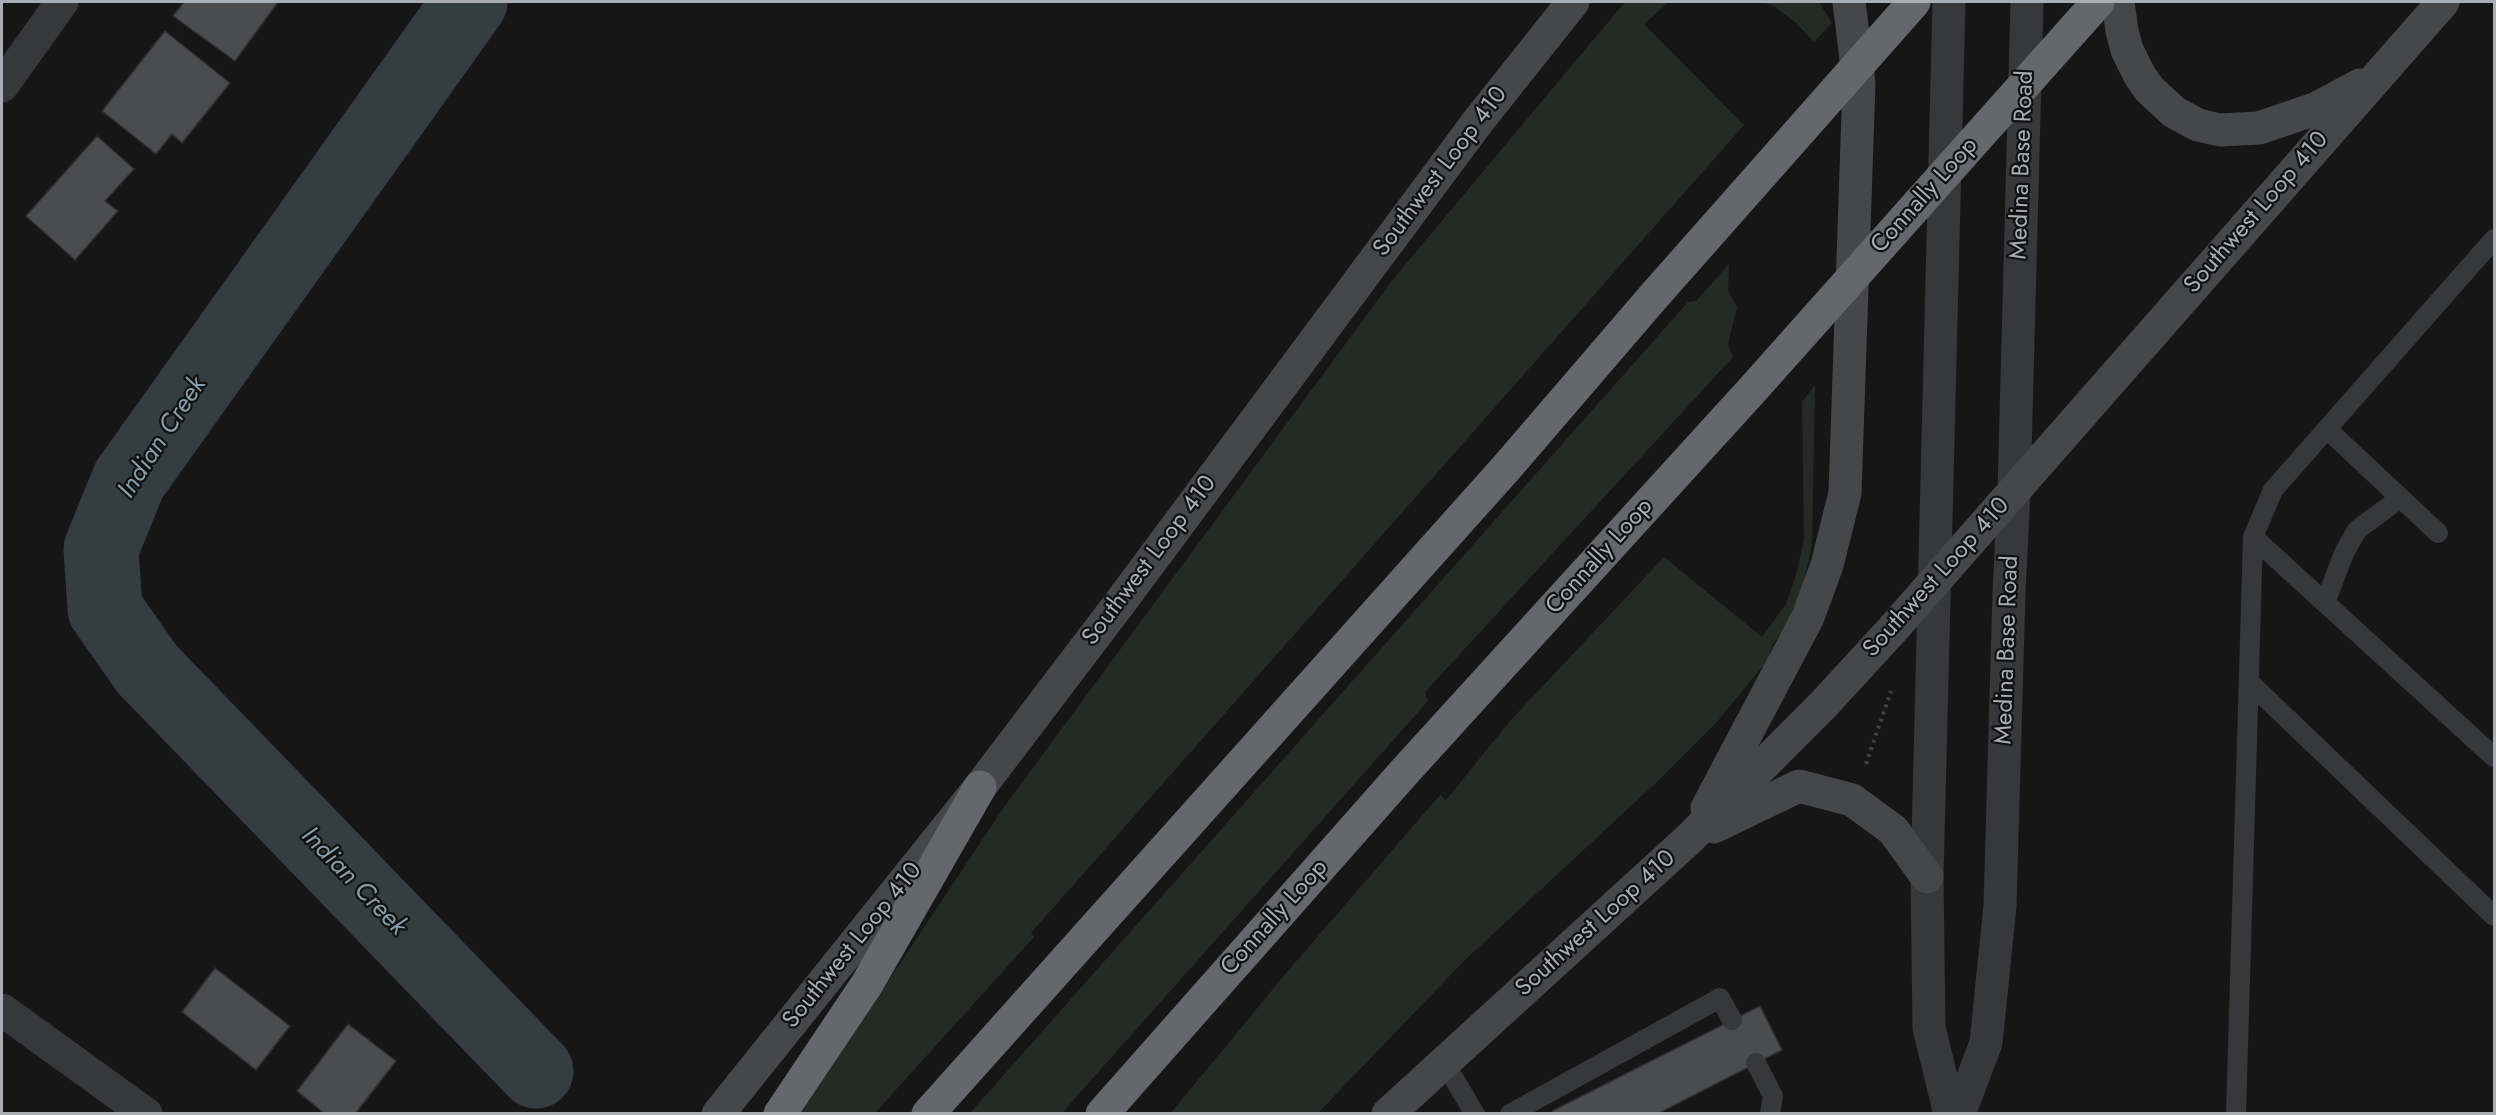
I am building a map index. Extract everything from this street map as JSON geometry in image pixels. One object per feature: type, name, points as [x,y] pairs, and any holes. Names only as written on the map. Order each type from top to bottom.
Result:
[{"type":"highway","points":[[928,1113],[1507,467],[1914,2]]},
{"type":"highway","name":"Connally Loop","points":[[1102,1113],[1407,769],[1754,388],[2098,2]]},
{"type":"highway","points":[[780,1113],[867,984],[980,787]]},
{"type":"main road","name":"Southwest Loop 410","points":[[718,1113],[980,787],[1472,129],[1573,2]]},
{"type":"main road","points":[[1690,838],[1808,617],[1827,565],[1845,493],[1859,83],[1849,2]]},
{"type":"main road","points":[[2118,2],[2127,50],[2149,89],[2186,120],[2209,128],[2244,130],[2286,121],[2329,102],[2389,64]]},
{"type":"main road","name":"Southwest Loop 410","points":[[1389,1113],[1690,838],[1823,705],[1892,630],[2443,2]]},
{"type":"main road","points":[[1690,838],[1799,786],[1852,800],[1893,830],[1927,877]]},
{"type":"street","points":[[2,86],[62,2]]},
{"type":"street","points":[[1949,2],[1927,877],[1929,1028],[1950,1113]]},
{"type":"street","name":"Medina Base Road","points":[[1959,1113],[1986,1043],[2000,906],[2027,2]]},
{"type":"street","points":[[2,1010],[146,1113]]},
{"type":"lane","points":[[2236,1113],[2253,537],[2273,490],[2494,239]]},
{"type":"lane","points":[[2327,429],[2439,533]]},
{"type":"lane","points":[[2325,603],[2344,553],[2357,530],[2400,498]]},
{"type":"lane","points":[[2253,537],[2494,757]]},
{"type":"lane","points":[[2249,682],[2494,916]]},
{"type":"lane","points":[[1510,1113],[1720,998],[1732,1020]]},
{"type":"lane","points":[[1444,1062],[1475,1113]]},
{"type":"lane","points":[[1756,1063],[1773,1096],[1770,1113]]},
{"type":"path","points":[[1865,769],[1892,690]]},
{"type":"shaded area","points":[[1625,2],[1669,2],[1644,24],[1744,125],[1031,933],[1034,937],[875,1113],[800,1114],[1004,807],[1394,278]]},
{"type":"shaded area","points":[[1762,2],[1819,2],[1832,23],[1814,42],[1796,23],[1774,6]]},
{"type":"shaded area","points":[[1729,264],[1728,290],[1737,307],[1728,344],[1733,357],[1425,692],[1428,701],[1062,1113],[970,1113],[1688,302],[1696,301]]},
{"type":"shaded area","points":[[1815,385],[1812,546],[1802,589],[1789,620],[1772,646],[1767,661],[1717,722],[1660,779],[1465,960],[1318,1113],[1170,1114],[1287,972],[1440,795],[1446,800],[1510,721],[1664,557],[1762,637],[1786,604],[1796,575],[1804,539],[1802,402]]},
{"type":"building","points":[[184,2],[278,2],[235,61],[173,16]]},
{"type":"building","points":[[165,31],[230,83],[182,143],[172,134],[156,154],[102,111]]},
{"type":"building","points":[[97,136],[134,169],[105,201],[118,211],[75,260],[26,216]]},
{"type":"building","points":[[215,968],[290,1026],[256,1070],[182,1012]]},
{"type":"building","points":[[1760,1006],[1782,1050],[1657,1114],[1554,1114],[1552,1111]]},
{"type":"building","points":[[348,1024],[396,1061],[355,1114],[325,1114],[297,1091]]},
{"type":"waterway","name":"Indian Creek","points":[[470,2],[129,480],[101,549],[105,609],[147,669],[536,1071]]}]
